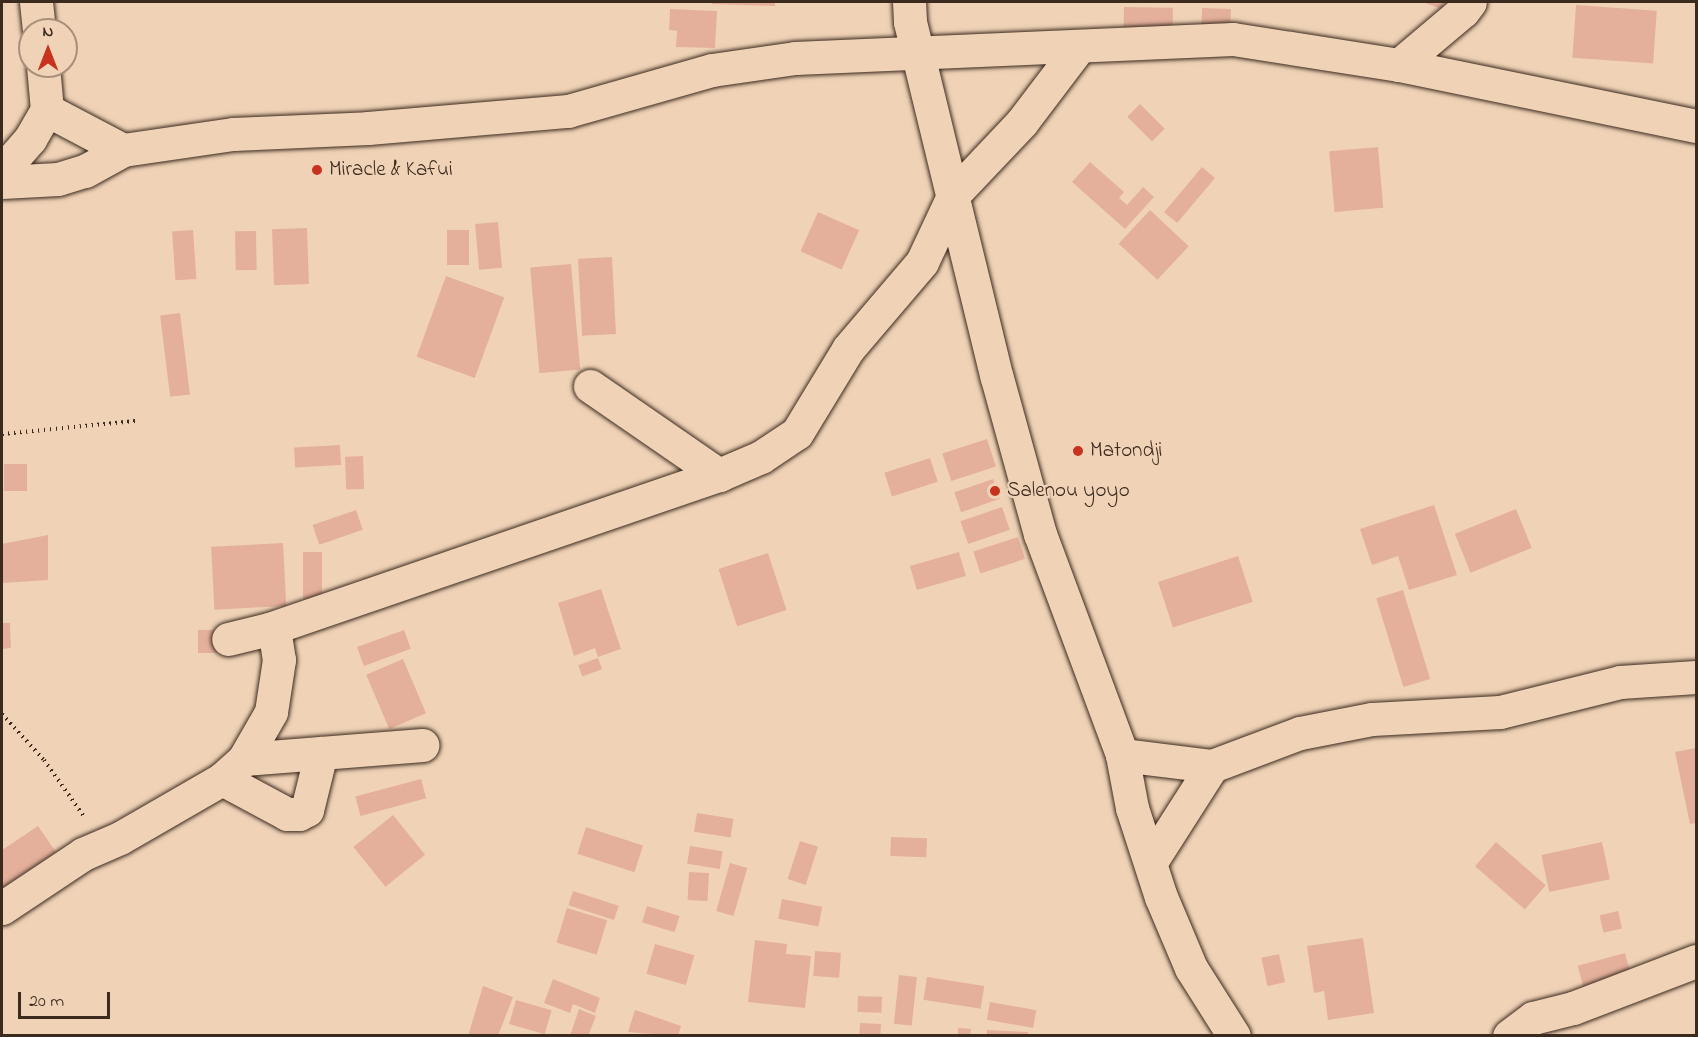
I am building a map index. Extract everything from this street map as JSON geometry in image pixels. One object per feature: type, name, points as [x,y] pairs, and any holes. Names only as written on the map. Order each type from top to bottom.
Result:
[{"type":"street","points":[[36,2],[38,18]]},
{"type":"street","points":[[909,2],[998,378],[1040,534],[1122,755],[1132,808],[1152,860],[1161,897],[1191,968],[1234,1035]]},
{"type":"street","points":[[1399,65],[1463,11],[1470,2]]},
{"type":"street","points":[[2,182],[58,179],[85,171],[123,150],[233,134],[368,128],[568,111],[712,70],[795,58],[1233,39],[1399,65],[1696,126]]},
{"type":"street","points":[[228,639],[269,629],[719,475],[762,457],[796,433],[848,350],[922,262],[954,194],[1022,122],[1079,47]]},
{"type":"street","points":[[2,171],[30,139],[47,110],[44,78]]},
{"type":"street","points":[[47,110],[123,150]]},
{"type":"street","points":[[590,386],[719,475]]},
{"type":"street","points":[[233,769],[271,712],[278,682],[279,660],[275,636],[269,629]]},
{"type":"street","points":[[1122,755],[1212,766],[1300,733],[1372,719],[1500,711],[1620,682],[1696,677]]},
{"type":"street","points":[[2,908],[82,854],[120,838],[233,769],[321,753],[422,745]]},
{"type":"street","points":[[233,769],[287,814],[299,814],[307,810],[321,753]]},
{"type":"street","points":[[1152,860],[1212,766]]},
{"type":"street","points":[[1509,1035],[1533,1018],[1573,1008],[1696,961]]},
{"type":"path","points":[[2,434],[135,421]]},
{"type":"path","points":[[2,714],[44,760],[82,817],[120,838]]},
{"type":"building","points":[[712,2],[775,2],[775,6],[712,4]]},
{"type":"building","points":[[1422,2],[1444,2],[1442,9]]},
{"type":"building","points":[[1576,5],[1657,11],[1653,64],[1572,58]]},
{"type":"building","points":[[1124,7],[1173,8],[1173,32],[1124,31]]},
{"type":"building","points":[[1202,8],[1231,9],[1230,27],[1201,26]]},
{"type":"building","points":[[670,9],[717,11],[715,48],[676,47],[677,31],[669,30]]},
{"type":"building","points":[[1140,104],[1165,129],[1152,141],[1127,117]]},
{"type":"building","points":[[1378,147],[1383,208],[1335,212],[1329,151]]},
{"type":"building","points":[[1090,162],[1124,192],[1119,198],[1127,205],[1143,187],[1154,197],[1125,229],[1072,182]]},
{"type":"building","points":[[1202,167],[1215,178],[1177,223],[1164,212]]},
{"type":"building","points":[[1150,210],[1189,246],[1157,280],[1119,244]]},
{"type":"building","points":[[818,212],[859,230],[842,270],[801,251]]},
{"type":"building","points":[[498,222],[502,268],[479,270],[475,224]]},
{"type":"building","points":[[307,228],[309,284],[274,285],[272,229]]},
{"type":"building","points":[[193,230],[196,279],[175,280],[172,231]]},
{"type":"building","points":[[447,230],[469,230],[469,265],[447,265]]},
{"type":"building","points":[[235,231],[256,231],[257,270],[236,270]]},
{"type":"building","points":[[612,257],[616,334],[582,336],[578,259]]},
{"type":"building","points":[[571,264],[580,370],[539,373],[530,268]]},
{"type":"building","points":[[446,276],[504,297],[475,378],[417,357]]},
{"type":"building","points":[[180,313],[190,394],[170,397],[160,315]]},
{"type":"building","points":[[987,439],[996,467],[951,481],[942,454]]},
{"type":"building","points":[[340,445],[341,465],[295,467],[294,447]]},
{"type":"building","points":[[363,456],[364,489],[346,490],[345,457]]},
{"type":"building","points":[[930,458],[938,482],[892,497],[884,473]]},
{"type":"building","points":[[4,464],[27,464],[27,491],[4,491]]},
{"type":"building","points":[[993,479],[1000,499],[961,512],[954,492]]},
{"type":"building","points":[[1434,505],[1457,575],[1409,590],[1398,556],[1372,565],[1360,529]]},
{"type":"building","points":[[1002,507],[1010,530],[968,544],[960,521]]},
{"type":"building","points":[[1516,509],[1532,548],[1471,573],[1455,534]]},
{"type":"building","points":[[356,510],[363,530],[319,545],[313,525]]},
{"type":"building","points":[[48,535],[48,580],[2,583],[2,544]]},
{"type":"building","points":[[1018,537],[1025,559],[980,573],[973,552]]},
{"type":"building","points":[[283,543],[286,606],[214,610],[211,547]]},
{"type":"building","points":[[303,552],[322,552],[322,599],[303,599]]},
{"type":"building","points":[[959,552],[966,576],[917,590],[910,566]]},
{"type":"building","points":[[768,553],[787,610],[737,626],[719,569]]},
{"type":"building","points":[[1238,556],[1253,602],[1173,628],[1158,582]]},
{"type":"building","points":[[601,589],[621,649],[598,657],[595,648],[574,656],[558,603]]},
{"type":"building","points":[[1403,590],[1430,679],[1403,687],[1376,598]]},
{"type":"building","points":[[2,623],[10,623],[11,648],[2,649]]},
{"type":"building","points":[[198,630],[217,630],[217,653],[198,653]]},
{"type":"building","points":[[404,630],[411,649],[364,666],[357,647]]},
{"type":"building","points":[[598,658],[602,669],[582,676],[578,665]]},
{"type":"building","points":[[403,659],[426,713],[389,729],[366,675]]},
{"type":"building","points":[[1696,748],[1696,823],[1690,824],[1675,752]]},
{"type":"building","points":[[421,779],[426,798],[360,816],[355,797]]},
{"type":"building","points":[[697,813],[734,819],[731,838],[694,832]]},
{"type":"building","points":[[393,815],[425,855],[385,887],[353,847]]},
{"type":"building","points":[[38,826],[56,852],[2,888],[2,850]]},
{"type":"building","points":[[586,827],[643,846],[634,872],[577,854]]},
{"type":"building","points":[[891,837],[927,838],[926,857],[890,856]]},
{"type":"building","points":[[800,841],[818,847],[806,885],[788,879]]},
{"type":"building","points":[[1496,842],[1546,885],[1525,909],[1475,866]]},
{"type":"building","points":[[1602,842],[1610,879],[1549,892],[1541,855]]},
{"type":"building","points":[[690,846],[723,851],[720,869],[687,864]]},
{"type":"building","points":[[730,863],[747,868],[734,916],[716,911]]},
{"type":"building","points":[[689,872],[709,873],[708,901],[688,900]]},
{"type":"building","points":[[573,891],[619,906],[614,920],[568,905]]},
{"type":"building","points":[[782,899],[822,907],[818,926],[778,919]]},
{"type":"building","points":[[647,906],[680,916],[675,932],[642,922]]},
{"type":"building","points":[[567,908],[607,920],[597,955],[556,942]]},
{"type":"building","points":[[1618,911],[1622,929],[1604,933],[1599,915]]},
{"type":"building","points":[[1363,938],[1374,1013],[1328,1020],[1324,991],[1314,993],[1307,946]]},
{"type":"building","points":[[755,940],[787,944],[786,954],[811,956],[805,1008],[748,1002]]},
{"type":"building","points":[[655,944],[694,955],[686,985],[646,974]]},
{"type":"building","points":[[815,951],[841,953],[839,978],[813,976]]},
{"type":"building","points":[[1625,953],[1632,979],[1585,992],[1578,966]]},
{"type":"building","points":[[1279,954],[1285,982],[1267,986],[1261,958]]},
{"type":"building","points":[[899,975],[917,977],[912,1026],[894,1024]]},
{"type":"building","points":[[927,977],[984,986],[981,1009],[923,1000]]},
{"type":"building","points":[[553,979],[600,998],[595,1013],[573,1004],[570,1013],[544,1003]]},
{"type":"building","points":[[483,986],[513,997],[498,1036],[468,1036]]},
{"type":"building","points":[[858,996],[882,997],[881,1013],[857,1012]]},
{"type":"building","points":[[516,1000],[552,1010],[545,1034],[509,1024]]},
{"type":"building","points":[[990,1002],[1036,1010],[1033,1028],[987,1020]]},
{"type":"building","points":[[579,1009],[596,1016],[588,1036],[570,1036]]},
{"type":"building","points":[[635,1010],[681,1026],[678,1036],[628,1032]]},
{"type":"building","points":[[860,1023],[881,1024],[880,1036],[859,1036]]},
{"type":"building","points":[[958,1028],[971,1029],[970,1036],[958,1036]]},
{"type":"building","points":[[987,1030],[1028,1032],[1028,1036],[987,1036]]},
{"type":"place","name":"Miracle & Kafui","points":[[317,170]]},
{"type":"place","name":"Matondji","points":[[1078,451]]},
{"type":"place","name":"Salenou yoyo","points":[[995,491]]}]
